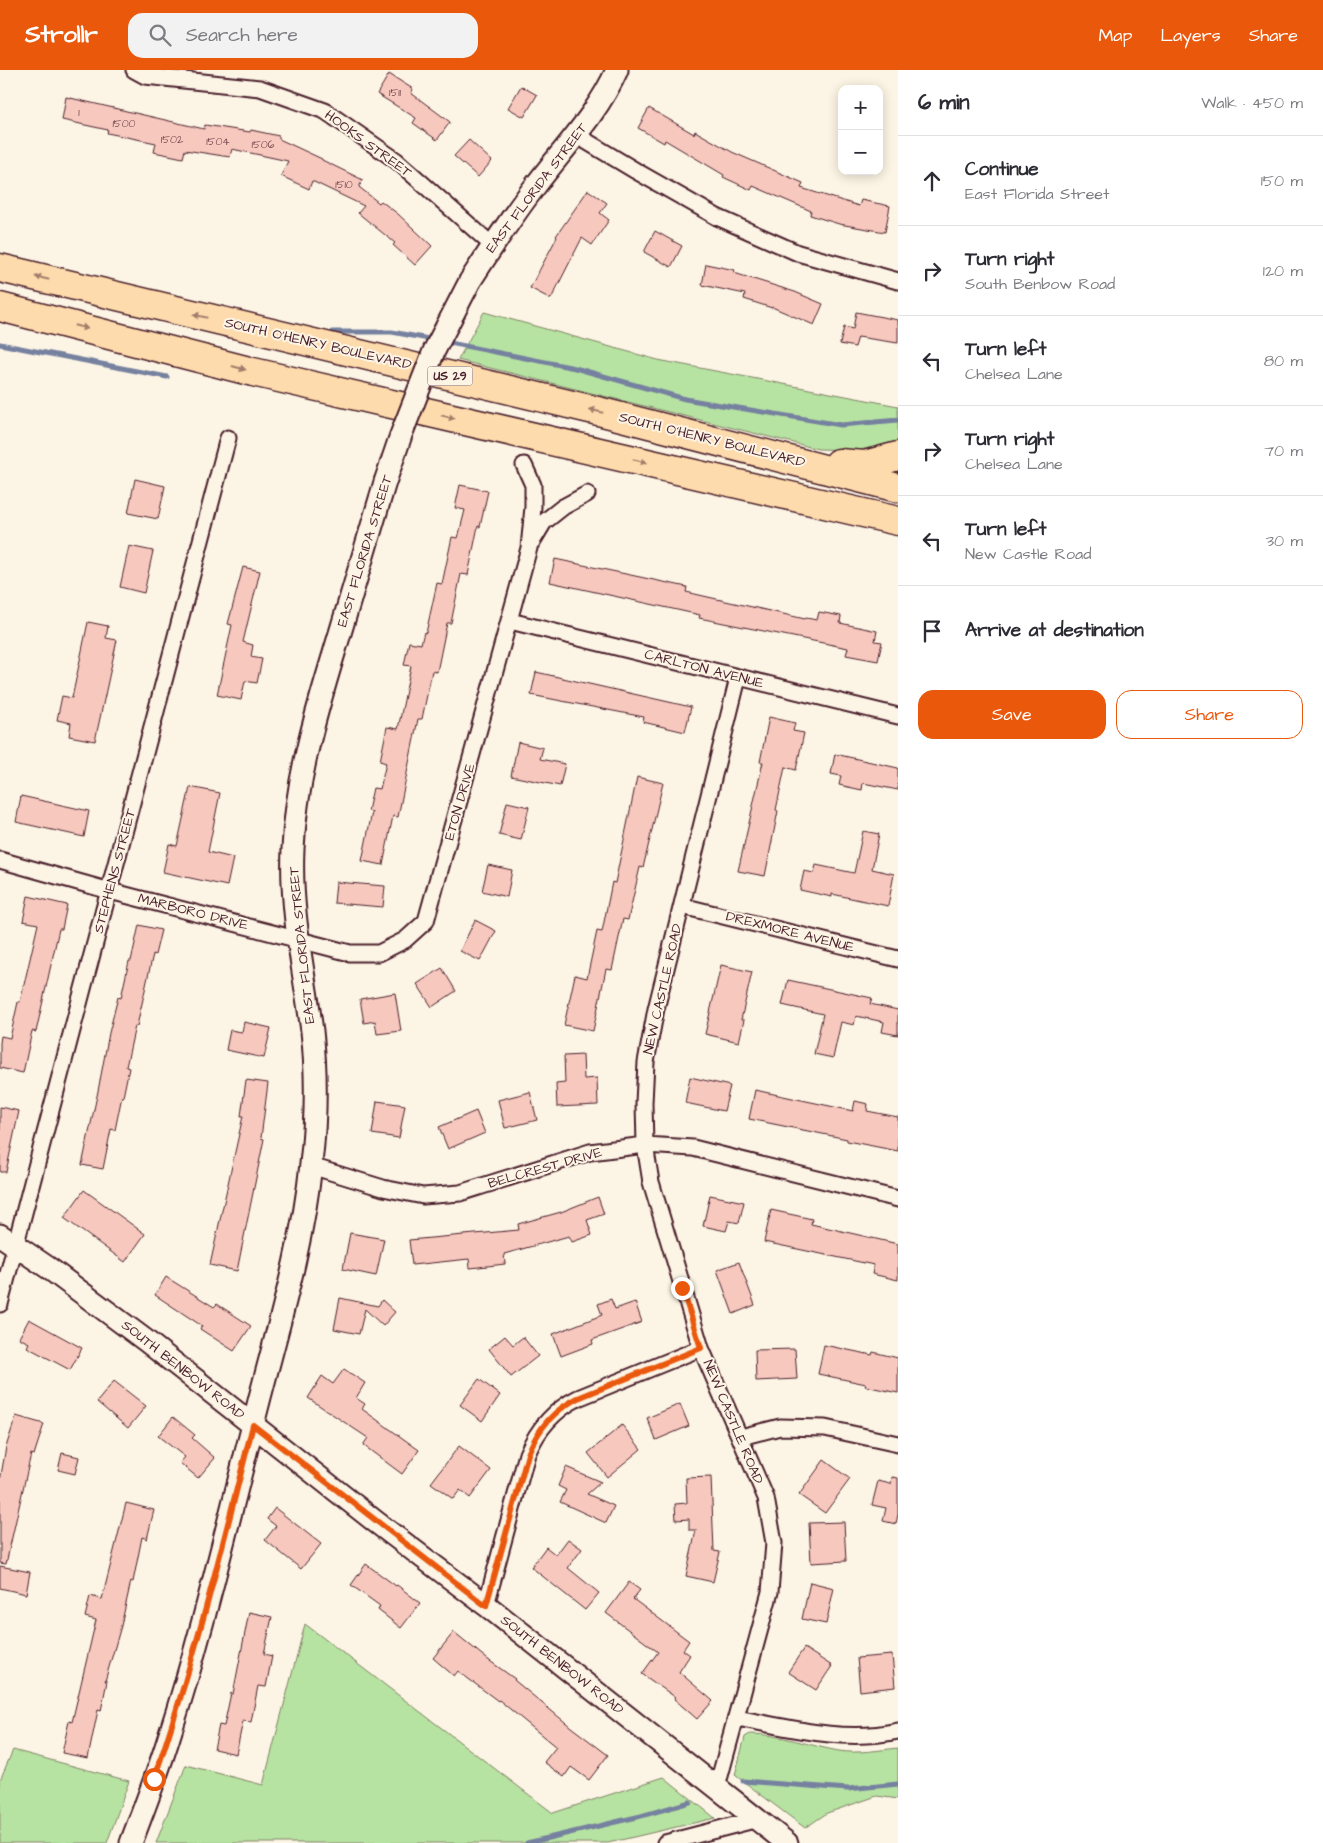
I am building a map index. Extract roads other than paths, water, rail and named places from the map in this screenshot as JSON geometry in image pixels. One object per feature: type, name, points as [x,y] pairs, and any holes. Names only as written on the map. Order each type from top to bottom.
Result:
[{"type":"highway","name":"SOUTH O'HENRY BOULEVARD","points":[[0,268],[602,412],[898,488]]},
{"type":"highway","points":[[0,307],[253,372],[898,521]]},
{"type":"highway","points":[[771,455],[865,466],[898,456]]},
{"type":"main road","name":"EAST FLORIDA STREET","points":[[131,1843],[174,1720],[225,1534],[302,1231],[311,1166],[315,1080],[312,1034],[299,939],[292,853],[296,798],[326,678],[385,482],[434,351],[470,281],[492,245],[532,190],[598,106],[617,70]]},
{"type":"main road","name":"SOUTH BENBOW ROAD","points":[[8,1240],[145,1340],[787,1843]]},
{"type":"street","name":"HOOKS STREET","points":[[134,70],[145,76],[260,88],[325,111],[397,161],[492,245]]},
{"type":"street","points":[[576,135],[717,217],[798,253],[898,281]]},
{"type":"street","name":"STEPHENS STREET","points":[[0,1304],[8,1240],[110,891],[228,438]]},
{"type":"street","name":"ETON DRIVE","points":[[299,939],[350,953],[379,953],[405,940],[426,921],[529,548],[533,485],[524,465]]},
{"type":"street","name":"ETON DRIVE","points":[[529,548],[544,522],[563,507],[587,494]]},
{"type":"street","name":"CARLTON AVENUE","points":[[510,621],[898,716]]},
{"type":"street","name":"NEW CASTLE ROAD","points":[[717,1787],[770,1592],[774,1543],[766,1498],[701,1348],[650,1182],[645,1145],[644,1103],[646,1062],[656,1009],[738,678]]},
{"type":"street","name":"MARBORO DRIVE","points":[[0,860],[110,891],[299,939]]},
{"type":"street","name":"DREXMORE AVENUE","points":[[682,906],[898,959]]},
{"type":"street","name":"BELCREST DRIVE","points":[[311,1166],[384,1188],[423,1196],[460,1193],[590,1152],[645,1145],[693,1148],[898,1199]]},
{"type":"street","points":[[486,1606],[528,1454],[538,1432],[546,1421],[566,1404],[578,1398],[701,1348]]},
{"type":"street","points":[[741,1437],[780,1426],[825,1428],[898,1444]]},
{"type":"street","points":[[737,1718],[809,1732],[847,1736],[880,1735],[898,1731]]},
{"type":"street","points":[[665,1843],[758,1819]]},
{"type":"waterway","points":[[333,332],[392,332],[434,340]]},
{"type":"waterway","points":[[445,342],[575,368],[685,399],[841,425],[898,420]]},
{"type":"waterway","points":[[0,344],[167,377]]},
{"type":"waterway","points":[[743,1781],[848,1789],[898,1784]]},
{"type":"waterway","points":[[527,1843],[641,1816],[690,1802]]}]
